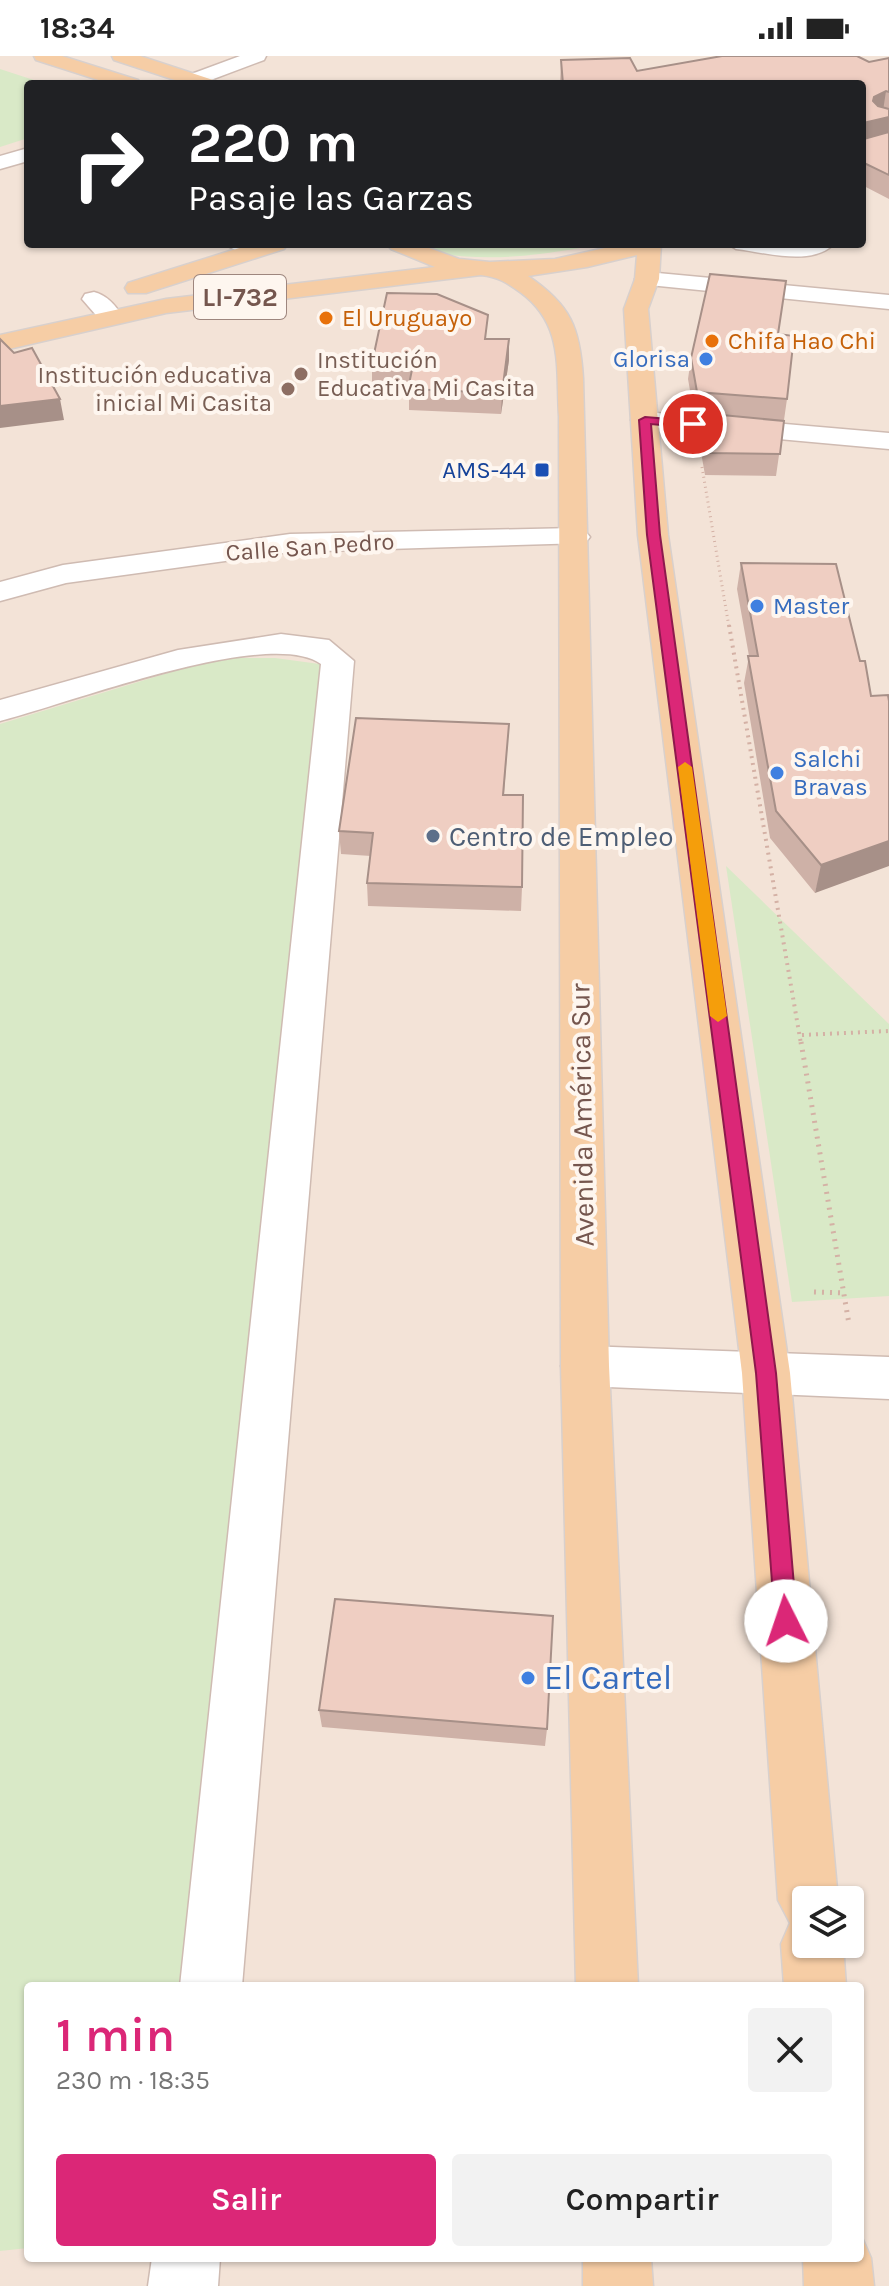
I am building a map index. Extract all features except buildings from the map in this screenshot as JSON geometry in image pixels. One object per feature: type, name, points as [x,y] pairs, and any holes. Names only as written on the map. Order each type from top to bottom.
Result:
[{"type":"main road","points":[[43,56],[118,80]]},
{"type":"main road","points":[[121,56],[194,80]]},
{"type":"main road","name":"LI-732","points":[[0,343],[102,308],[242,248]]},
{"type":"main road","points":[[407,248],[424,256],[494,269],[590,259],[633,248]]},
{"type":"main road","points":[[648,248],[647,279],[636,309],[653,535],[766,1373],[807,1886]]},
{"type":"main road","name":"LI-732","points":[[0,320],[102,308],[166,306],[494,269]]},
{"type":"main road","name":"Avenida América Sur","points":[[494,269],[541,297],[559,316],[566,342],[572,416],[585,1366],[607,1982]]},
{"type":"main road","points":[[813,1958],[815,1982]]},
{"type":"main road","points":[[617,2262],[618,2286]]},
{"type":"main road","points":[[837,2262],[839,2286]]},
{"type":"street","points":[[204,80],[257,56]]},
{"type":"street","points":[[0,163],[24,155]]},
{"type":"street","points":[[647,279],[882,294]]},
{"type":"street","points":[[645,420],[889,441]]},
{"type":"street","name":"Calle San Pedro","points":[[0,592],[63,574],[290,543],[575,537]]},
{"type":"street","points":[[0,711],[153,666],[263,643],[293,641],[317,645],[334,653],[338,661],[211,1982]]},
{"type":"street","points":[[585,1366],[873,1377]]},
{"type":"street","points":[[183,2286],[186,2262]]},
{"type":"lane","points":[[775,248],[805,251],[821,248]]},
{"type":"path","points":[[693,424],[802,1035],[873,1377]]},
{"type":"path","points":[[802,1035],[889,1031]]},
{"type":"shaded area","points":[[0,56],[889,56],[889,2286],[0,2286]]},
{"type":"green space","points":[[0,69],[34,80],[24,80],[24,139],[0,147]]},
{"type":"green space","points":[[412,248],[578,248],[499,257]]},
{"type":"green space","points":[[217,658],[275,658],[327,665],[203,1982],[24,1982],[24,2248],[0,2251],[0,724]]},
{"type":"green space","points":[[726,866],[889,1024],[889,1296],[792,1302]]},
{"type":"slow traffic","points":[[685,767],[718,1016]]},
{"type":"place","name":"El Uruguayo","points":[[326,318]]},
{"type":"place","name":"Chifa Hao Chi","points":[[712,341]]},
{"type":"place","name":"Glorisa","points":[[706,359]]},
{"type":"place","name":"Institución Educativa Mi Casita","points":[[301,374]]},
{"type":"place","name":"Institución educativa inicial Mi Casita","points":[[288,389]]},
{"type":"place","name":"AMS-44","points":[[542,470]]},
{"type":"place","name":"Master","points":[[757,606]]},
{"type":"place","name":"Salchi Bravas","points":[[777,773]]},
{"type":"place","name":"Centro de Empleo","points":[[433,836]]},
{"type":"place","name":"El Cartel","points":[[528,1678]]},
{"type":"route","points":[[693,424],[645,420],[653,535],[766,1373],[786,1621]]}]
